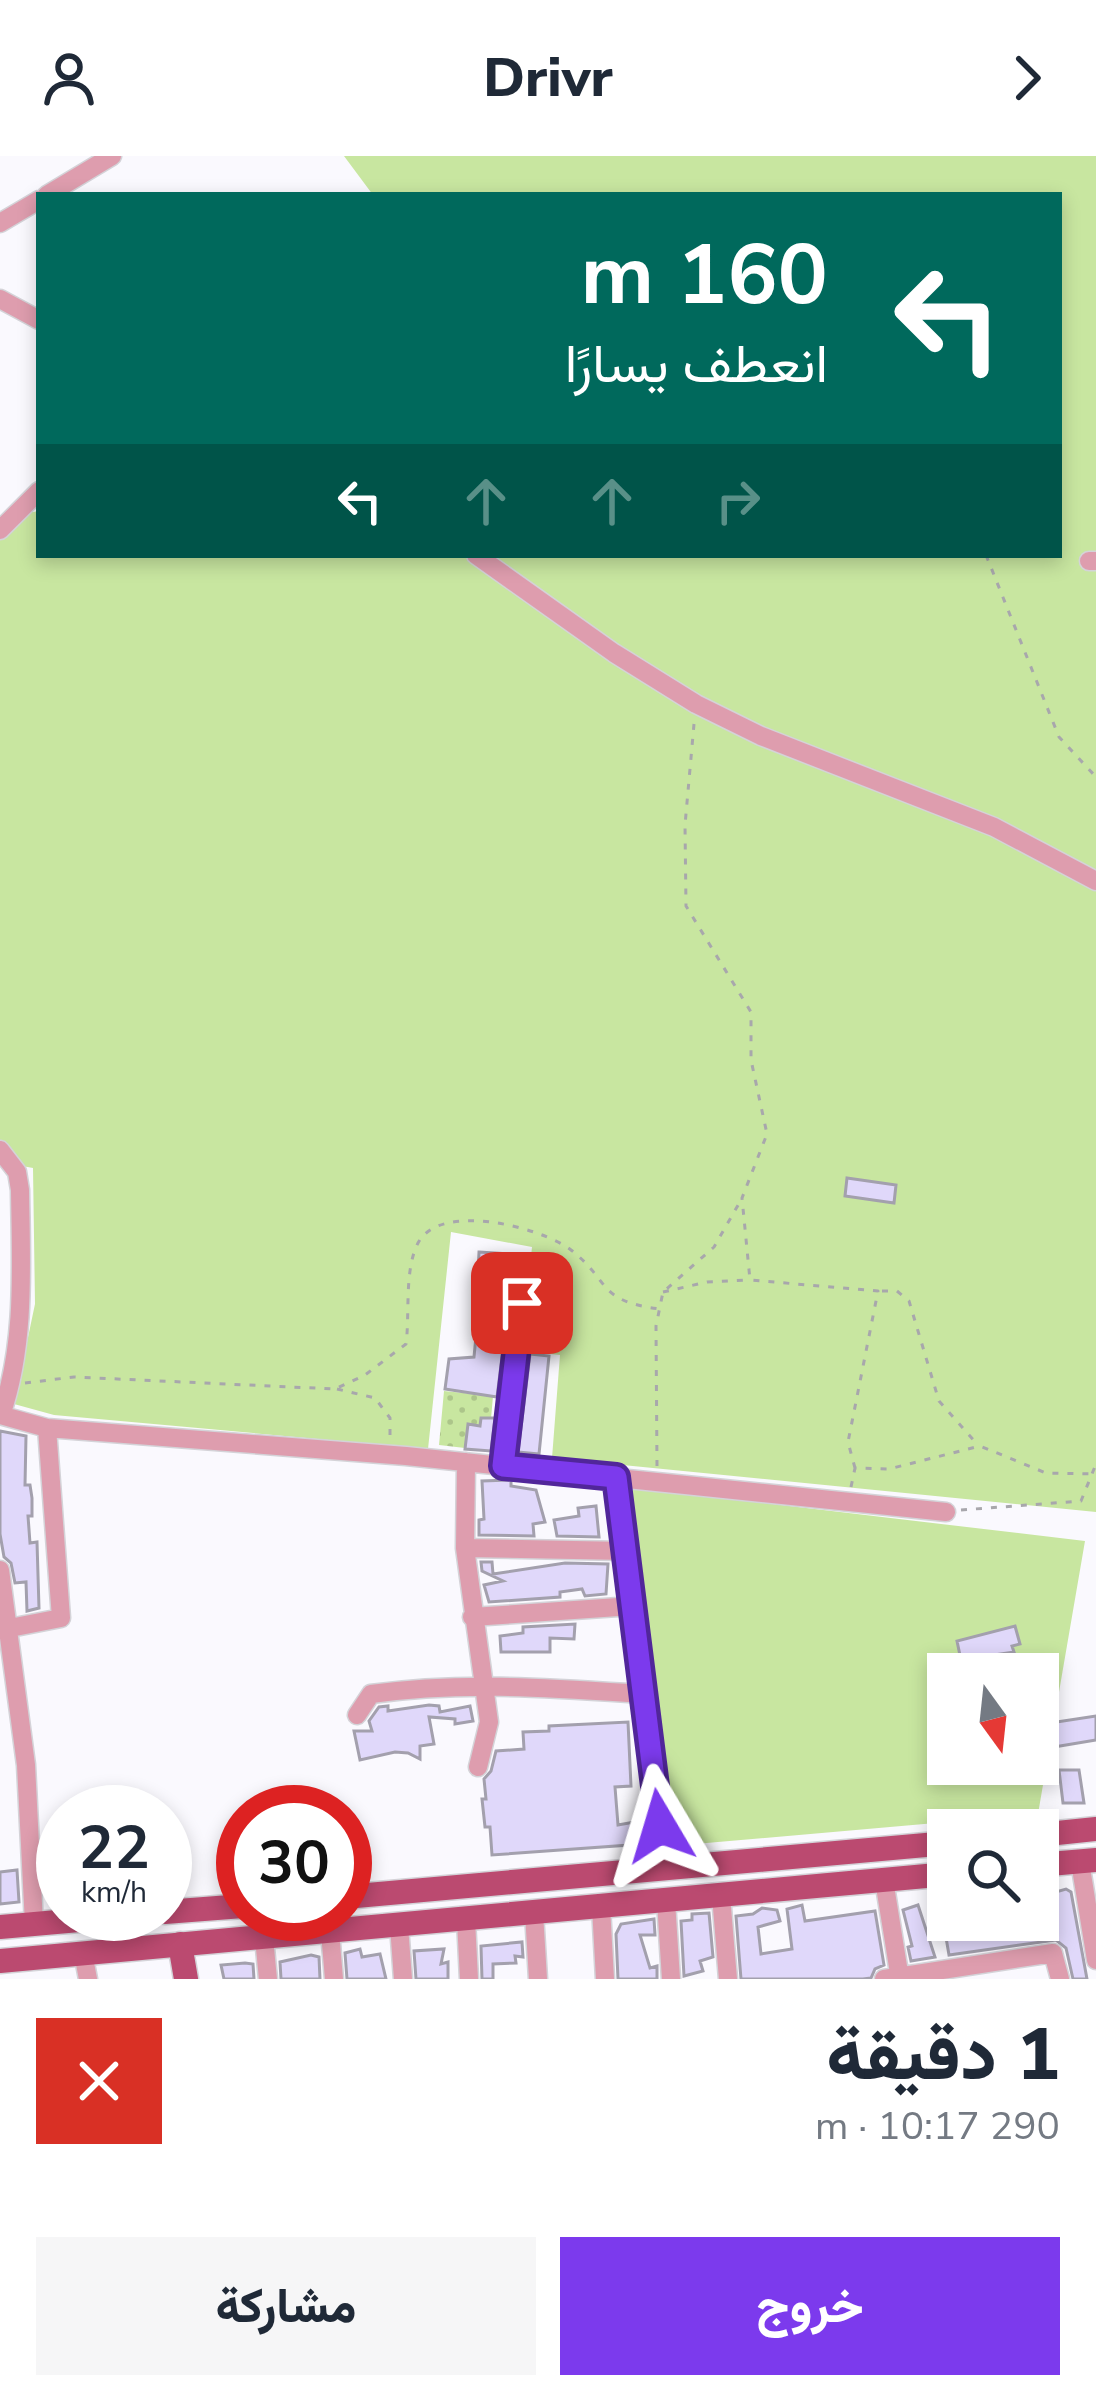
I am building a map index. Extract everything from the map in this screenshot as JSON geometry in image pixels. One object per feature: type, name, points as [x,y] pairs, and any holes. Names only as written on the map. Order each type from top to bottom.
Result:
[{"type":"main road","points":[[1059,1833],[1096,1829]]},
{"type":"main road","points":[[372,1895],[927,1845]]},
{"type":"main road","points":[[372,1928],[927,1876]]},
{"type":"main road","points":[[0,1927],[34,1924]]},
{"type":"main road","points":[[17,1966],[83,1953],[216,1941]]},
{"type":"main road","points":[[180,1944],[186,1979]]},
{"type":"street","points":[[52,192],[112,156]]},
{"type":"street","points":[[0,223],[36,202]]},
{"type":"street","points":[[0,299],[36,318]]},
{"type":"street","points":[[0,530],[36,493]]},
{"type":"street","points":[[480,558],[696,704],[761,736],[994,827],[1096,881]]},
{"type":"street","points":[[0,1150],[17,1172],[20,1190],[21,1309],[12,1384],[1,1415],[47,1428],[390,1454],[946,1512]]},
{"type":"street","points":[[503,1466],[522,1303]]},
{"type":"street","points":[[3,1630],[61,1618],[47,1428]]},
{"type":"street","points":[[466,1462],[465,1548],[489,1722],[478,1767]]},
{"type":"street","points":[[616,1477],[666,1869]]},
{"type":"street","points":[[465,1548],[626,1551]]},
{"type":"street","points":[[0,1570],[3,1630],[26,1765],[34,1924]]},
{"type":"street","points":[[472,1617],[633,1606]]},
{"type":"street","points":[[357,1715],[371,1694],[486,1684],[644,1694]]},
{"type":"street","points":[[1088,1861],[1096,1960]]},
{"type":"street","points":[[884,1880],[894,1978],[1053,1954],[1060,1979]]},
{"type":"street","points":[[721,1896],[728,1979]]},
{"type":"street","points":[[666,1901],[671,1979]]},
{"type":"street","points":[[601,1907],[605,1979]]},
{"type":"street","points":[[534,1913],[538,1979]]},
{"type":"street","points":[[466,1920],[469,1979]]},
{"type":"street","points":[[399,1926],[403,1979]]},
{"type":"street","points":[[264,1941],[268,1979]]},
{"type":"street","points":[[331,1941],[334,1979]]},
{"type":"street","points":[[83,1953],[88,1979]]},
{"type":"path","points":[[987,558],[1059,737],[1096,777]]},
{"type":"path","points":[[656,1479],[663,1292],[714,1247],[742,1198],[767,1134],[752,1060],[751,1012],[686,906],[685,825],[696,704]]},
{"type":"path","points":[[742,1198],[750,1280]]},
{"type":"path","points":[[335,1389],[365,1375],[406,1344],[413,1258],[420,1239],[444,1221],[469,1220],[542,1233],[574,1252],[602,1288],[631,1305],[659,1309]]},
{"type":"path","points":[[663,1292],[706,1282],[750,1280],[897,1291],[909,1301],[939,1401],[980,1446],[1046,1473],[1094,1474]]},
{"type":"path","points":[[847,1502],[855,1468],[848,1442],[878,1291]]},
{"type":"path","points":[[12,1384],[74,1377],[335,1389],[375,1398],[390,1418],[390,1454]]},
{"type":"path","points":[[855,1468],[906,1466],[980,1446]]},
{"type":"path","points":[[946,1512],[1081,1501],[1096,1464]]},
{"type":"green space","points":[[344,156],[1096,156],[1096,1512],[552,1458],[560,1355],[521,1351],[532,1247],[451,1232],[428,1449],[54,1415],[14,1404],[35,1304],[33,1168],[0,1162],[0,517],[36,511],[36,558],[1062,558],[1062,192],[371,192]]},
{"type":"green space","points":[[444,1391],[493,1396],[491,1419],[482,1425],[469,1424],[465,1448],[439,1445]]},
{"type":"green space","points":[[628,1487],[1085,1541],[1059,1692],[1059,1653],[927,1653],[927,1785],[1043,1785],[1039,1809],[927,1809],[927,1824],[672,1846]]},
{"type":"building","points":[[847,1178],[896,1185],[894,1203],[845,1196]]},
{"type":"building","points":[[479,1252],[524,1255],[523,1278],[517,1278],[509,1301],[497,1397],[445,1389],[449,1359],[474,1357],[482,1275],[478,1275]]},
{"type":"building","points":[[530,1354],[549,1356],[539,1454],[518,1452]]},
{"type":"building","points":[[481,1418],[495,1418],[491,1451],[465,1449],[468,1424],[480,1426]]},
{"type":"building","points":[[0,1431],[26,1436],[25,1485],[30,1485],[32,1498],[32,1516],[28,1516],[30,1543],[37,1542],[39,1608],[27,1611],[26,1582],[15,1583],[0,1534]]},
{"type":"building","points":[[511,1480],[511,1486],[536,1490],[545,1522],[533,1524],[534,1536],[479,1535],[479,1520],[484,1519],[482,1481]]},
{"type":"building","points":[[596,1506],[599,1537],[557,1536],[554,1520],[579,1516],[578,1508]]},
{"type":"building","points":[[481,1562],[492,1562],[493,1574],[565,1563],[608,1564],[606,1594],[585,1596],[582,1589],[560,1592],[560,1597],[489,1602],[484,1585],[503,1581],[482,1571]]},
{"type":"building","points":[[575,1624],[574,1639],[550,1638],[550,1652],[501,1652],[500,1636],[523,1633],[523,1627]]},
{"type":"building","points":[[1015,1626],[1020,1644],[1007,1653],[960,1653],[957,1641]]},
{"type":"building","points":[[388,1706],[388,1711],[439,1706],[440,1712],[470,1706],[473,1721],[455,1724],[455,1719],[429,1717],[434,1744],[420,1746],[420,1759],[395,1752],[360,1760],[354,1731],[372,1731],[369,1721],[379,1707]]},
{"type":"building","points":[[1096,1716],[1096,1740],[1059,1746],[1059,1722]]},
{"type":"building","points":[[628,1722],[631,1786],[615,1787],[618,1825],[640,1821],[643,1844],[492,1855],[482,1799],[486,1799],[484,1779],[496,1751],[524,1749],[523,1732],[549,1731],[549,1726]]},
{"type":"building","points":[[1059,1770],[1079,1770],[1084,1803],[1063,1803]]},
{"type":"building","points":[[17,1870],[19,1902],[0,1904],[0,1872]]},
{"type":"building","points":[[1066,1889],[1071,1892],[1087,1979],[1073,1979],[1066,1948],[1057,1941],[1059,1891]]},
{"type":"building","points":[[802,1905],[805,1921],[875,1911],[884,1965],[871,1978],[863,1979],[741,1979],[736,1916],[762,1908],[777,1910],[780,1921],[758,1927],[761,1954],[792,1949],[787,1909]]},
{"type":"building","points":[[918,1905],[935,1957],[911,1961],[903,1910]]},
{"type":"building","points":[[709,1913],[713,1957],[700,1961],[703,1971],[684,1976],[681,1921],[692,1920],[692,1914]]},
{"type":"building","points":[[654,1919],[655,1935],[640,1935],[650,1968],[657,1966],[657,1979],[618,1979],[616,1934],[621,1924]]},
{"type":"building","points":[[947,1941],[1049,1941],[949,1955]]},
{"type":"building","points":[[522,1942],[523,1957],[515,1956],[516,1963],[493,1964],[493,1979],[482,1979],[481,1946]]},
{"type":"building","points":[[360,1949],[362,1957],[380,1954],[386,1979],[347,1979],[345,1953]]},
{"type":"building","points":[[444,1949],[441,1964],[448,1962],[448,1979],[416,1979],[414,1951]]},
{"type":"building","points":[[319,1957],[320,1979],[281,1979],[280,1962]]},
{"type":"building","points":[[253,1964],[254,1979],[224,1979],[221,1965]]},
{"type":"route","points":[[522,1303],[503,1466],[616,1477],[660,1826]]}]
